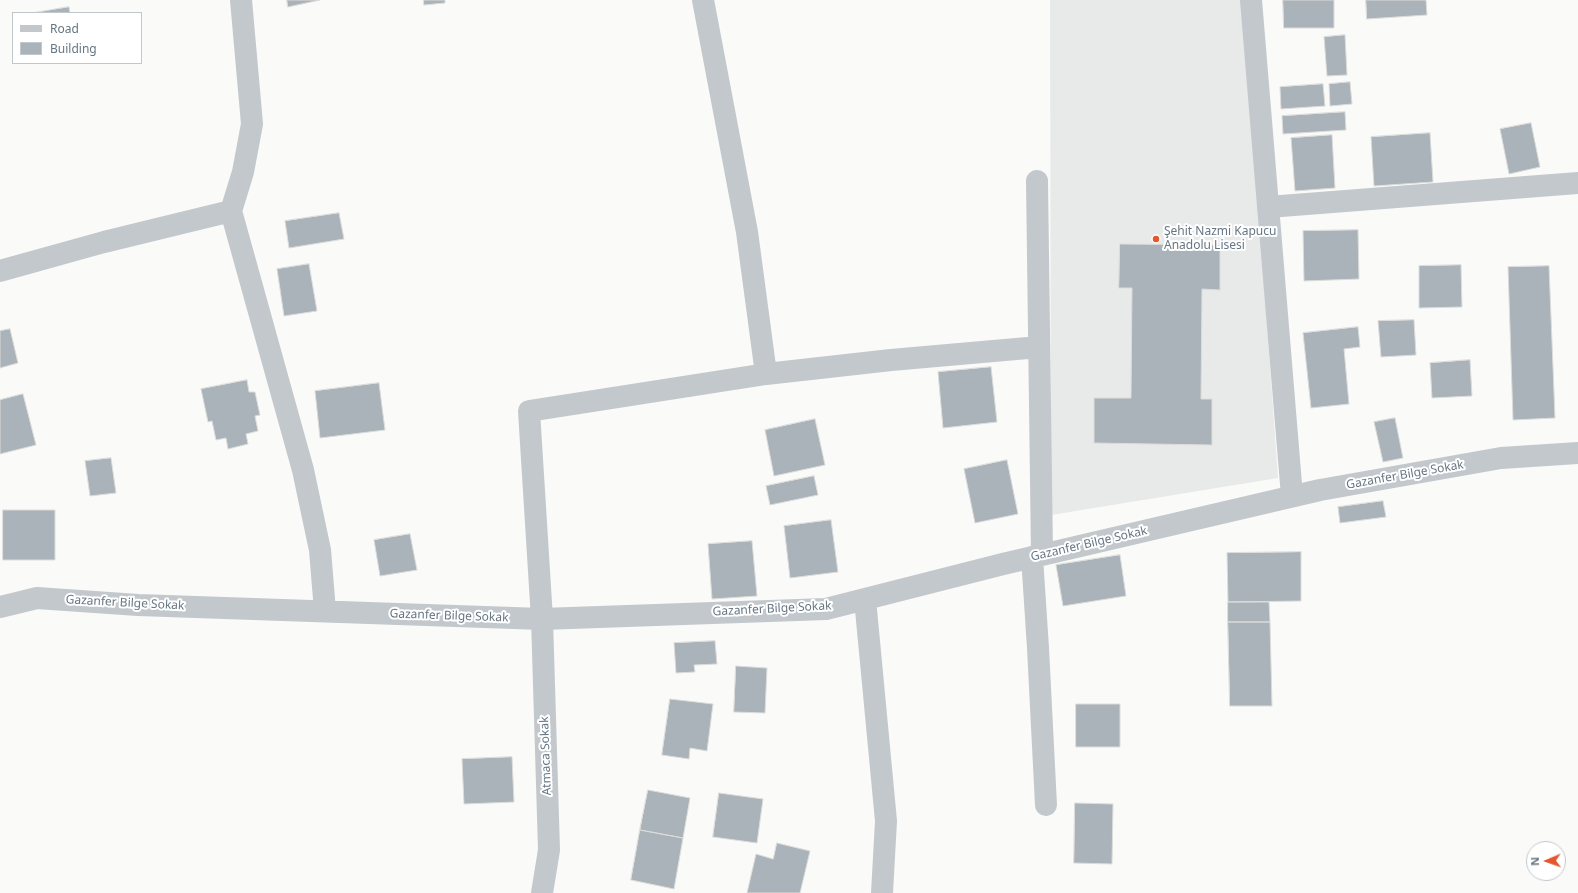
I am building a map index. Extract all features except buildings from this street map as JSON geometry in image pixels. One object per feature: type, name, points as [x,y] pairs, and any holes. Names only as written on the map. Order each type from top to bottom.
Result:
[{"type":"street","points":[[241,0],[252,124],[243,172],[231,211],[303,470],[320,550],[325,611]]},
{"type":"street","points":[[703,0],[747,232],[766,374],[891,360],[1039,347]]},
{"type":"street","points":[[1251,0],[1292,496]]},
{"type":"street","points":[[1037,181],[1039,347],[1037,556],[1038,648],[1046,805]]},
{"type":"street","points":[[1268,207],[1578,183]]},
{"type":"street","points":[[0,271],[104,242],[231,211]]},
{"type":"street","name":"Atmaca Sokak","points":[[542,893],[549,850],[542,619],[529,411],[766,374]]},
{"type":"street","name":"Gazanfer Bilge Sokak","points":[[0,607],[37,598],[138,605],[542,619],[826,609],[1037,556],[1327,488],[1501,458],[1578,453]]},
{"type":"street","points":[[865,599],[886,821],[882,893]]},
{"type":"shaded area","name":"Şehit Nazmi Kapucu Anadolu Lisesi","points":[[1050,0],[1244,0],[1278,478],[1051,515]]},
{"type":"place","name":"Şehit Nazmi Kapucu Anadolu Lisesi","points":[[1156,239]]}]
